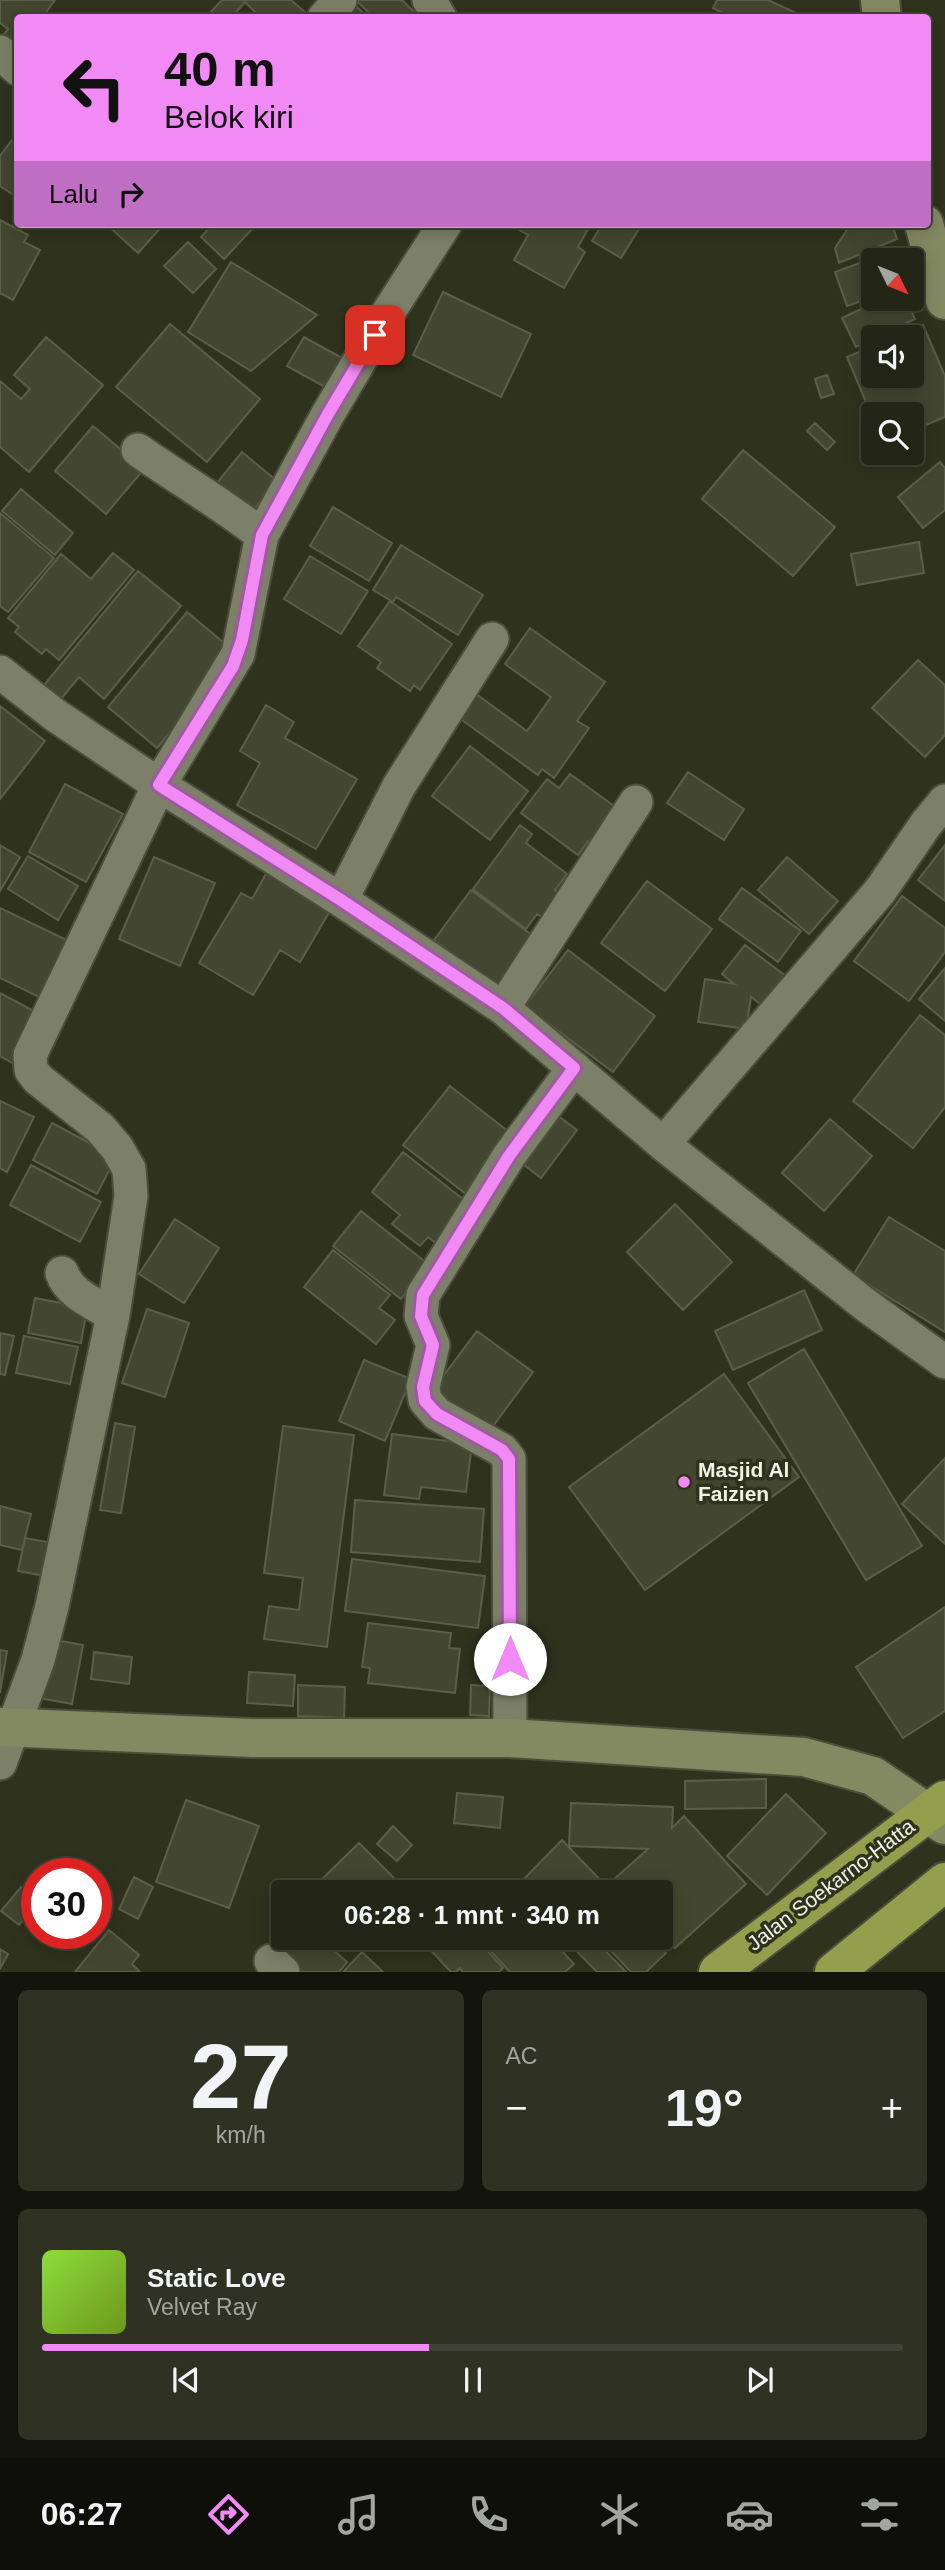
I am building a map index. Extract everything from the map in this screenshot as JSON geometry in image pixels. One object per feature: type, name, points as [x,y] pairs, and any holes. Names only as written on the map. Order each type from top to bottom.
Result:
[{"type":"highway","name":"Jalan Soekarno-Hatta","points":[[718,1972],[939,1813]]},
{"type":"highway","points":[[834,1972],[945,1882]]},
{"type":"main road","points":[[925,228],[945,300]]},
{"type":"main road","points":[[7,1727],[252,1738],[510,1738],[804,1757],[873,1776],[939,1813]]},
{"type":"street","points":[[328,14],[340,0]]},
{"type":"street","points":[[0,52],[14,65]]},
{"type":"street","points":[[0,1763],[7,1727],[38,1660],[49,1617],[113,1315],[131,1196],[129,1169],[117,1149],[100,1128],[38,1079],[32,1070],[30,1055],[159,785],[238,654],[262,535],[341,392],[443,228]]},
{"type":"street","points":[[138,450],[183,482],[225,506],[262,535]]},
{"type":"street","points":[[341,900],[399,786],[492,639]]},
{"type":"street","points":[[0,672],[55,715],[159,785],[341,900],[503,1008],[663,1144],[867,1306],[945,1362]]},
{"type":"street","points":[[503,1008],[636,802]]},
{"type":"street","points":[[663,1144],[880,891],[926,824],[945,802]]},
{"type":"street","points":[[510,1738],[509,1459],[502,1450],[437,1414],[425,1401],[423,1387],[433,1345],[421,1316],[423,1295],[509,1156],[574,1068]]},
{"type":"street","points":[[62,1273],[66,1284],[77,1294],[113,1315]]},
{"type":"building","points":[[0,0],[55,0],[45,14],[14,14],[14,53],[0,39],[8,29],[0,23]]},
{"type":"building","points":[[222,0],[291,0],[307,14],[257,14],[245,2],[234,14],[209,14]]},
{"type":"building","points":[[350,0],[364,14],[336,14]]},
{"type":"building","points":[[356,0],[402,0],[416,14],[370,14]]},
{"type":"building","points":[[717,0],[768,0],[798,14],[725,14],[713,8]]},
{"type":"building","points":[[14,137],[14,195],[0,186],[0,156]]},
{"type":"building","points":[[0,220],[28,235],[24,242],[40,250],[13,300],[0,293]]},
{"type":"building","points":[[110,228],[160,228],[138,253]]},
{"type":"building","points":[[209,228],[253,228],[224,259],[201,237]]},
{"type":"building","points":[[516,228],[589,228],[578,247],[585,252],[564,288],[514,260],[528,235]]},
{"type":"building","points":[[600,228],[640,228],[621,258],[592,241]]},
{"type":"building","points":[[848,228],[893,228],[897,239],[875,248],[861,248],[861,254],[839,263],[835,248]]},
{"type":"building","points":[[188,242],[216,269],[193,293],[164,266]]},
{"type":"building","points":[[231,262],[317,315],[251,371],[188,332]]},
{"type":"building","points":[[861,263],[861,301],[847,306],[835,272]]},
{"type":"building","points":[[443,292],[531,334],[501,397],[413,355]]},
{"type":"building","points":[[861,309],[861,312],[912,312],[915,319],[902,325],[861,325],[861,345],[856,347],[842,318]]},
{"type":"building","points":[[170,324],[260,399],[207,462],[116,387]]},
{"type":"building","points":[[924,327],[945,376],[945,417],[924,426],[924,402],[866,402],[847,357],[861,351],[861,388],[924,388]]},
{"type":"building","points":[[46,337],[103,385],[29,472],[0,447],[0,381],[21,399],[30,389],[14,375]]},
{"type":"building","points":[[304,337],[342,358],[327,388],[287,366]]},
{"type":"building","points":[[827,375],[834,394],[821,398],[815,379]]},
{"type":"building","points":[[815,423],[835,442],[827,450],[807,431]]},
{"type":"building","points":[[93,426],[144,469],[106,514],[55,471]]},
{"type":"building","points":[[743,450],[835,527],[793,576],[702,499]]},
{"type":"building","points":[[242,452],[277,481],[251,513],[216,484]]},
{"type":"building","points":[[940,462],[945,468],[945,510],[923,528],[898,497]]},
{"type":"building","points":[[21,489],[73,533],[55,555],[2,511]]},
{"type":"building","points":[[333,507],[392,543],[369,581],[310,546]]},
{"type":"building","points":[[0,513],[54,558],[8,612],[0,606]]},
{"type":"building","points":[[919,542],[924,573],[857,585],[851,554]]},
{"type":"building","points":[[401,545],[483,595],[458,635],[396,597],[393,602],[373,590]]},
{"type":"building","points":[[113,553],[134,570],[59,660],[46,649],[42,654],[15,632],[19,627],[8,618],[61,554],[91,579]]},
{"type":"building","points":[[310,556],[368,591],[341,634],[284,599]]},
{"type":"building","points":[[138,571],[181,606],[104,699],[79,677],[61,699],[44,685]]},
{"type":"building","points":[[390,601],[452,644],[420,690],[414,685],[410,691],[377,668],[381,662],[358,646]]},
{"type":"building","points":[[187,612],[236,653],[157,748],[108,707]]},
{"type":"building","points":[[530,628],[605,682],[577,721],[589,728],[554,778],[542,769],[538,775],[459,718],[476,694],[527,731],[551,697],[505,664]]},
{"type":"building","points":[[918,660],[945,685],[945,735],[925,757],[872,708]]},
{"type":"building","points":[[266,705],[294,722],[285,738],[357,779],[316,849],[237,805],[260,763],[240,751]]},
{"type":"building","points":[[0,706],[45,741],[0,799]]},
{"type":"building","points":[[470,746],[528,791],[490,840],[432,796]]},
{"type":"building","points":[[688,772],[744,809],[724,840],[667,803]]},
{"type":"building","points":[[570,774],[614,806],[604,819],[611,825],[595,846],[588,841],[578,855],[521,813],[547,779],[559,788]]},
{"type":"building","points":[[65,784],[123,814],[86,882],[29,852]]},
{"type":"building","points":[[520,825],[532,834],[526,843],[567,874],[555,890],[565,898],[548,921],[537,914],[526,929],[473,889]]},
{"type":"building","points":[[0,845],[20,857],[0,891]]},
{"type":"building","points":[[945,845],[945,901],[918,880]]},
{"type":"building","points":[[28,856],[78,886],[58,920],[8,889]]},
{"type":"building","points":[[154,857],[215,883],[180,966],[119,939]]},
{"type":"building","points":[[787,857],[838,901],[809,934],[758,890]]},
{"type":"building","points":[[267,872],[331,909],[300,962],[280,950],[253,995],[199,963],[241,893],[252,899]]},
{"type":"building","points":[[647,881],[712,929],[665,991],[601,943]]},
{"type":"building","points":[[742,888],[801,931],[778,962],[719,919]]},
{"type":"building","points":[[471,890],[540,941],[503,991],[434,940]]},
{"type":"building","points":[[902,896],[945,928],[945,952],[909,1001],[854,961]]},
{"type":"building","points":[[0,908],[75,944],[47,1001],[0,978]]},
{"type":"building","points":[[745,945],[787,977],[763,1006],[751,997],[746,1029],[698,1022],[705,979],[734,984],[722,974]]},
{"type":"building","points":[[568,950],[655,1016],[613,1072],[525,1006]]},
{"type":"building","points":[[945,968],[945,1021],[919,999]]},
{"type":"building","points":[[0,993],[43,1016],[16,1065],[0,1056]]},
{"type":"building","points":[[920,1015],[945,1035],[945,1107],[913,1148],[853,1101]]},
{"type":"building","points":[[450,1086],[513,1135],[466,1194],[403,1145]]},
{"type":"building","points":[[0,1101],[34,1117],[7,1172],[0,1168]]},
{"type":"building","points":[[550,1110],[577,1130],[541,1178],[515,1158]]},
{"type":"building","points":[[830,1119],[872,1156],[824,1211],[782,1173]]},
{"type":"building","points":[[52,1123],[116,1157],[97,1194],[33,1160]]},
{"type":"building","points":[[403,1152],[469,1204],[437,1244],[428,1237],[420,1246],[392,1224],[400,1215],[372,1192]]},
{"type":"building","points":[[31,1165],[101,1202],[80,1242],[10,1205]]},
{"type":"building","points":[[675,1204],[732,1262],[683,1310],[627,1252]]},
{"type":"building","points":[[361,1211],[428,1264],[401,1299],[333,1246]]},
{"type":"building","points":[[889,1217],[945,1251],[945,1332],[853,1275]]},
{"type":"building","points":[[175,1219],[219,1248],[184,1303],[139,1274]]},
{"type":"building","points":[[333,1250],[390,1295],[379,1308],[395,1320],[376,1344],[304,1287]]},
{"type":"building","points":[[804,1290],[822,1330],[733,1370],[715,1331]]},
{"type":"building","points":[[35,1298],[87,1308],[81,1343],[28,1333]]},
{"type":"building","points":[[147,1309],[189,1323],[165,1397],[122,1383]]},
{"type":"building","points":[[477,1331],[533,1372],[488,1433],[432,1391]]},
{"type":"building","points":[[0,1333],[14,1336],[5,1375],[0,1374]]},
{"type":"building","points":[[24,1336],[78,1347],[70,1384],[16,1373]]},
{"type":"building","points":[[804,1349],[922,1546],[866,1580],[748,1383]]},
{"type":"building","points":[[364,1360],[411,1379],[385,1441],[339,1421]]},
{"type":"building","name":"Masjid Al Faizien","points":[[724,1374],[799,1477],[645,1590],[569,1487]]},
{"type":"building","points":[[115,1423],[135,1427],[121,1513],[100,1510]]},
{"type":"building","points":[[283,1426],[354,1435],[327,1647],[264,1639],[269,1606],[299,1610],[303,1578],[264,1573]]},
{"type":"building","points":[[392,1434],[472,1444],[466,1492],[421,1487],[419,1499],[384,1495]]},
{"type":"building","points":[[945,1458],[945,1544],[902,1504]]},
{"type":"building","points":[[355,1500],[484,1509],[480,1562],[351,1552]]},
{"type":"building","points":[[0,1506],[31,1514],[22,1550],[0,1545]]},
{"type":"building","points":[[25,1538],[57,1544],[50,1577],[18,1571]]},
{"type":"building","points":[[352,1559],[485,1576],[478,1628],[345,1611]]},
{"type":"building","points":[[945,1607],[945,1711],[903,1738],[856,1667]]},
{"type":"building","points":[[368,1623],[451,1633],[449,1648],[460,1649],[455,1693],[368,1683],[370,1668],[362,1667]]},
{"type":"building","points":[[50,1639],[83,1645],[72,1704],[39,1698]]},
{"type":"building","points":[[0,1650],[7,1651],[0,1693]]},
{"type":"building","points":[[94,1652],[132,1657],[129,1684],[91,1679]]},
{"type":"building","points":[[249,1672],[295,1675],[293,1706],[247,1703]]},
{"type":"building","points":[[298,1685],[345,1687],[344,1718],[298,1716]]},
{"type":"building","points":[[471,1685],[490,1686],[489,1716],[470,1715]]},
{"type":"building","points":[[766,1779],[766,1808],[685,1809],[685,1781]]},
{"type":"building","points":[[457,1793],[503,1797],[500,1828],[454,1823]]},
{"type":"building","points":[[786,1794],[826,1833],[767,1895],[727,1856]]},
{"type":"building","points":[[186,1800],[259,1826],[229,1908],[156,1882]]},
{"type":"building","points":[[571,1803],[673,1807],[672,1828],[684,1816],[746,1884],[675,1948],[673,1880],[613,1880],[648,1849],[569,1846]]},
{"type":"building","points":[[393,1826],[412,1845],[397,1861],[377,1844]]},
{"type":"building","points":[[562,1840],[600,1880],[523,1880]]},
{"type":"building","points":[[359,1843],[396,1880],[321,1880]]},
{"type":"building","points":[[134,1877],[153,1887],[138,1919],[119,1909]]},
{"type":"building","points":[[21,1887],[21,1923],[19,1925],[1,1911]]},
{"type":"building","points":[[112,1932],[139,1955],[132,1964],[140,1972],[75,1972],[94,1949],[112,1949]]},
{"type":"building","points":[[0,1949],[8,1954],[0,1969]]},
{"type":"building","points":[[334,1950],[347,1962],[339,1972],[298,1972],[274,1951]]},
{"type":"building","points":[[430,1950],[487,1950],[503,1968],[499,1972],[463,1972],[460,1968],[451,1972]]},
{"type":"building","points":[[490,1950],[561,1950],[574,1964],[565,1972],[510,1972]]},
{"type":"building","points":[[576,1950],[605,1950],[626,1972],[597,1972]]},
{"type":"building","points":[[610,1950],[663,1950],[666,1953],[646,1972],[631,1972]]},
{"type":"building","points":[[362,1952],[383,1972],[343,1972]]},
{"type":"place","name":"Masjid Al Faizien","points":[[684,1482]]},
{"type":"route","points":[[375,335],[262,535],[238,654],[159,785],[341,900],[503,1008],[574,1068],[509,1156],[423,1295],[421,1316],[433,1345],[423,1387],[425,1401],[437,1414],[502,1450],[509,1459],[510,1659]]}]
